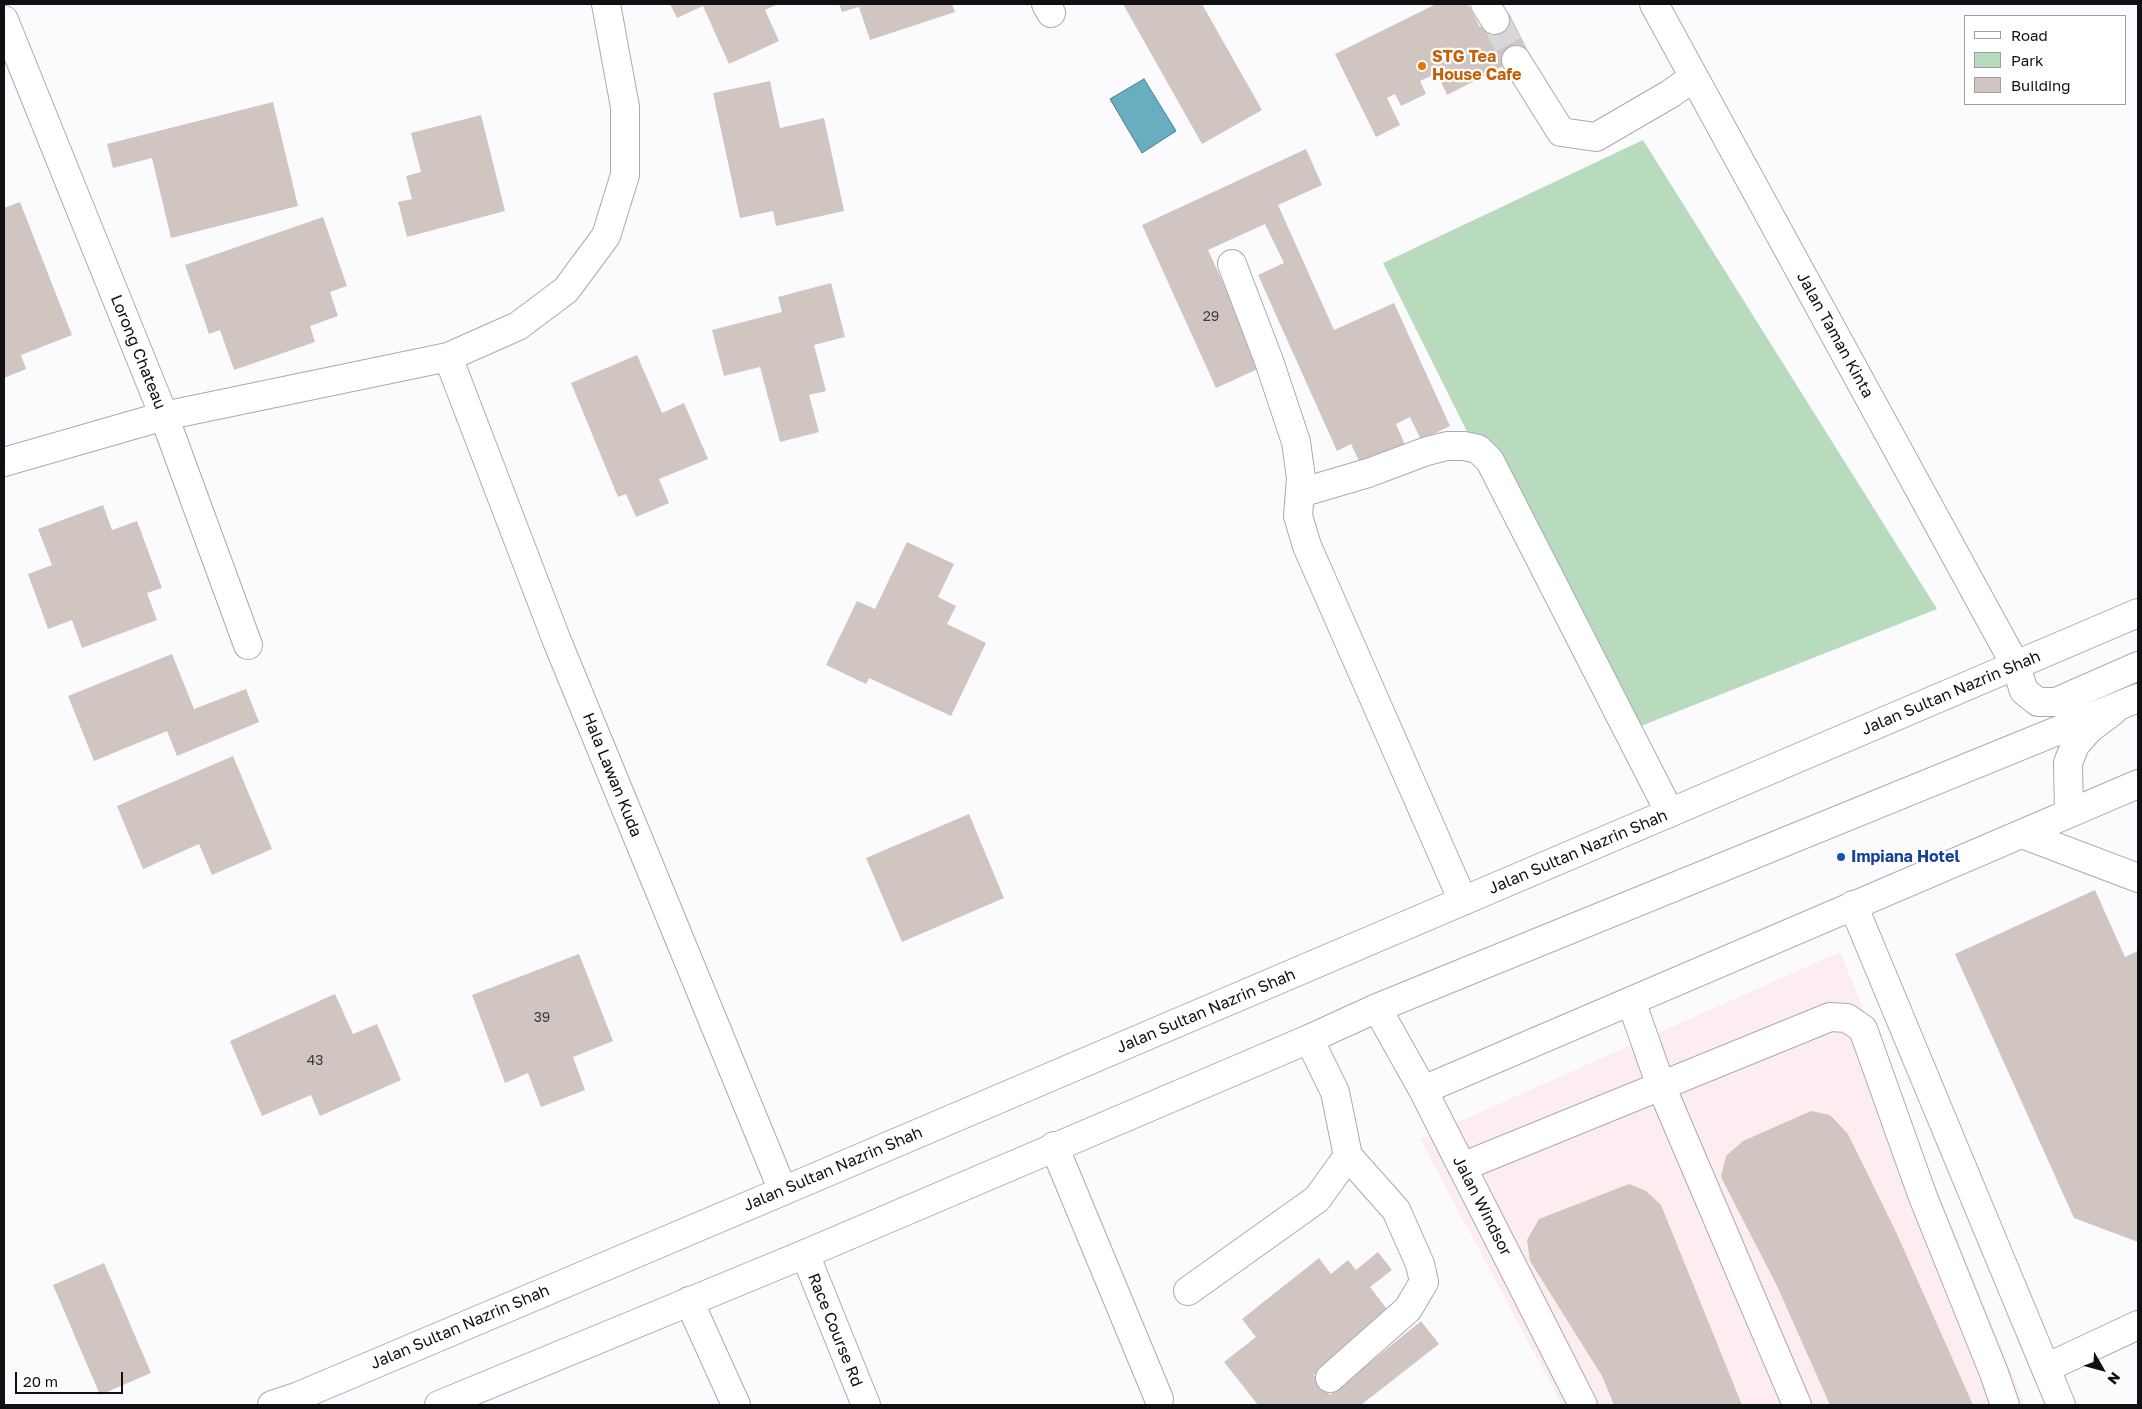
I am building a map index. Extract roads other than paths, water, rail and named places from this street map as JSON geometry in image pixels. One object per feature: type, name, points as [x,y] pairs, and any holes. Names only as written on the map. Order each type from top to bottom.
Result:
[{"type":"main road","name":"Lorong Chateau","points":[[4,20],[164,416],[448,357],[518,326],[566,290],[606,236],[625,175],[625,107],[606,4]]},
{"type":"main road","name":"Jalan Taman Kinta","points":[[1654,4],[2016,666],[2024,690],[2038,702],[2056,702],[2138,666]]},
{"type":"main road","points":[[1516,60],[1561,132],[1596,137],[1670,94],[1694,77]]},
{"type":"main road","points":[[1232,264],[1269,361],[1296,442],[1301,478],[1298,516],[1307,546],[1464,901]]},
{"type":"main road","name":"Hala Lawan Kuda","points":[[448,357],[557,641],[783,1190]]},
{"type":"main road","points":[[4,462],[164,416],[248,646]]},
{"type":"main road","points":[[1300,493],[1368,473],[1440,448],[1464,446],[1478,450],[1490,462],[1670,813]]},
{"type":"main road","name":"Jalan Sultan Nazrin Shah","points":[[272,1405],[299,1396],[2138,613]]},
{"type":"main road","points":[[2069,813],[2068,763],[2076,745],[2089,729],[2129,702]]},
{"type":"main road","points":[[438,1405],[805,1254],[1377,1008],[2129,702]]},
{"type":"main road","points":[[1423,1090],[2138,784]]},
{"type":"main road","points":[[2022,834],[2138,878]]},
{"type":"main road","points":[[1853,906],[2062,1405]]},
{"type":"main road","points":[[1631,1001],[1661,1086],[1797,1405]]},
{"type":"main road","name":"Jalan Windsor","points":[[1377,1008],[1423,1090],[1582,1405]]},
{"type":"main road","points":[[1462,1167],[1830,1017],[1847,1018],[1856,1022],[1863,1029],[1923,1197],[1994,1373],[2005,1405]]},
{"type":"main road","points":[[1309,1038],[1335,1092],[1348,1156],[1396,1210],[1420,1264],[1424,1282],[1408,1309],[1330,1378]]},
{"type":"main road","points":[[1054,1146],[1159,1399]]},
{"type":"main road","points":[[1188,1291],[1317,1200],[1348,1156]]},
{"type":"main road","name":"Race Course Rd","points":[[805,1254],[866,1405]]},
{"type":"main road","points":[[688,1301],[736,1405]]},
{"type":"main road","points":[[2046,1368],[2138,1325]]},
{"type":"water","points":[[1144,79],[1176,131],[1142,153],[1110,99]]},
{"type":"tunnel","points":[[1495,20],[1516,60]]},
{"type":"place","name":"STG Tea House Cafe","points":[[1422,66]]},
{"type":"place","name":"Impiana Hotel","points":[[1841,857]]}]
